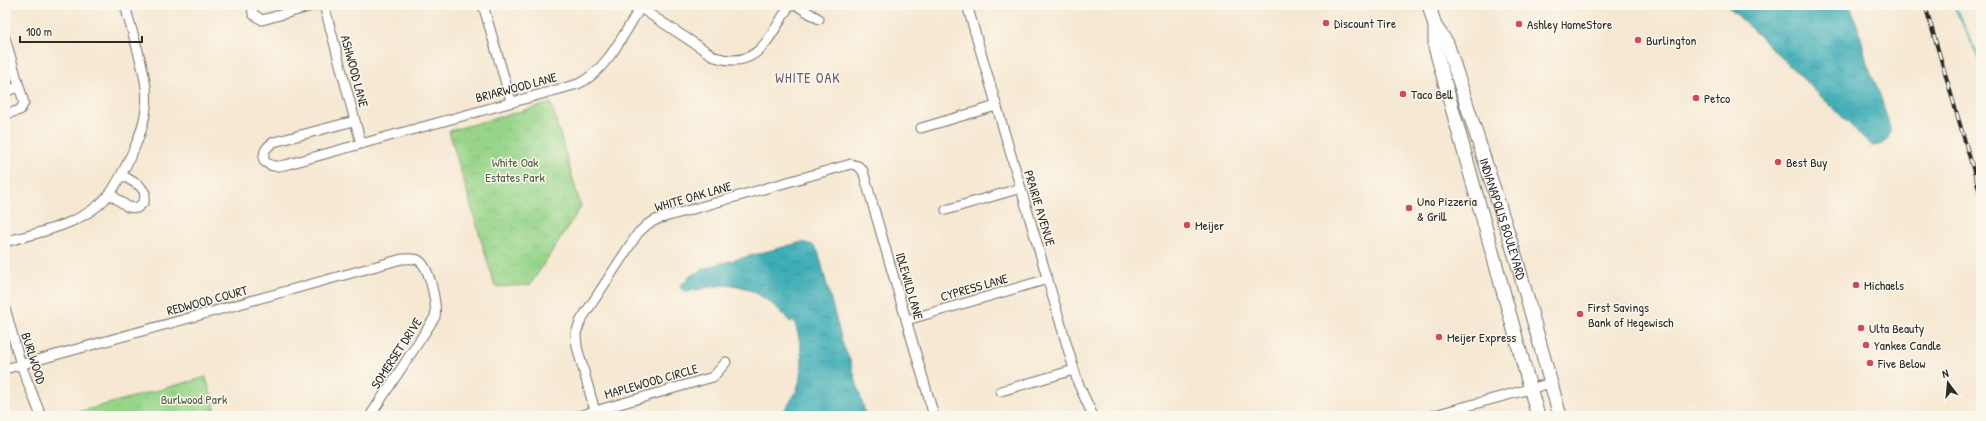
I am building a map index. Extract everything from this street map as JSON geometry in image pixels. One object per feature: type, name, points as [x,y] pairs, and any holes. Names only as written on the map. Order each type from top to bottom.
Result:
[{"type":"highway","name":"INDIANAPOLIS BOULEVARD","points":[[1429,5],[1436,26],[1447,44],[1516,258],[1560,416]]},
{"type":"highway","name":"INDIANAPOLIS BOULEVARD","points":[[1436,26],[1435,47],[1532,388],[1538,416]]},
{"type":"street","points":[[5,242],[65,225],[87,213],[110,194],[122,175],[136,145],[145,120],[147,102],[146,82],[124,5]]},
{"type":"street","points":[[252,5],[254,14],[262,20],[316,5]]},
{"type":"street","name":"ASHWOOD LANE","points":[[324,5],[361,143]]},
{"type":"street","points":[[483,5],[511,101]]},
{"type":"street","points":[[640,6],[715,57],[728,61],[745,60],[758,53],[790,5]]},
{"type":"street","points":[[796,5],[819,19]]},
{"type":"street","name":"PRAIRIE AVENUE","points":[[967,5],[1074,370],[1078,383],[1093,416]]},
{"type":"street","name":"BRIARWOOD LANE","points":[[354,121],[274,142],[267,147],[263,154],[264,161],[270,166],[275,167],[511,101],[578,84],[589,79],[600,70],[640,6]]},
{"type":"street","points":[[5,38],[18,87],[24,103],[20,110],[10,113],[5,110]]},
{"type":"street","points":[[5,93],[18,87]]},
{"type":"street","points":[[921,128],[996,106]]},
{"type":"street","name":"WHITE OAK LANE","points":[[595,411],[576,347],[576,333],[581,320],[638,233],[648,224],[658,219],[851,164],[858,166]]},
{"type":"street","name":"IDLEWILD LANE","points":[[858,166],[863,171],[934,416]]},
{"type":"street","points":[[110,194],[128,207],[137,208],[144,202],[145,194],[140,186],[122,175]]},
{"type":"street","points":[[946,210],[1021,188]]},
{"type":"street","name":"REDWOOD COURT","points":[[5,369],[402,259],[417,259]]},
{"type":"street","name":"SOMERSET DRIVE","points":[[370,416],[435,317],[437,306],[427,270],[417,259]]},
{"type":"street","name":"CYPRESS LANE","points":[[907,320],[1048,280]]},
{"type":"street","name":"BURLWOOD","points":[[5,308],[21,365],[41,416]]},
{"type":"street","name":"MAPLEWOOD CIRCLE","points":[[578,416],[713,377],[726,362]]},
{"type":"street","points":[[1000,391],[1074,370]]},
{"type":"street","points":[[1431,416],[1551,383]]},
{"type":"green space","name":"White Oak Estates Park","points":[[551,103],[581,207],[530,285],[495,287],[449,131]]},
{"type":"green space","name":"Burlwood Park","points":[[206,377],[217,416],[64,416]]},
{"type":"water","points":[[1727,5],[1850,5],[1860,33],[1867,63],[1880,94],[1891,132],[1886,141],[1882,144],[1872,146]]},
{"type":"water","points":[[802,242],[813,245],[818,251],[843,345],[850,360],[866,416],[780,416],[796,392],[801,372],[801,347],[794,321],[790,322],[771,303],[755,292],[738,286],[720,286],[690,291],[683,291],[680,288],[681,284],[687,281],[689,276],[708,267]]},
{"type":"waterway","points":[[1954,5],[1981,63]]},
{"type":"railway","points":[[1925,5],[1981,196]]},
{"type":"place","name":"Discount Tire","points":[[1326,23]]},
{"type":"place","name":"Ashley HomeStore","points":[[1519,24]]},
{"type":"place","name":"Burlington","points":[[1638,40]]},
{"type":"place","name":"Taco Bell","points":[[1403,94]]},
{"type":"place","name":"Petco","points":[[1696,98]]},
{"type":"place","name":"Best Buy","points":[[1778,162]]},
{"type":"place","name":"Uno Pizzeria & Grill","points":[[1409,208]]},
{"type":"place","name":"Meijer","points":[[1187,225]]},
{"type":"place","name":"Michaels","points":[[1856,285]]},
{"type":"place","name":"First Savings Bank of Hegewisch","points":[[1580,314]]},
{"type":"place","name":"Ulta Beauty","points":[[1861,328]]},
{"type":"place","name":"Meijer Express","points":[[1439,337]]},
{"type":"place","name":"Yankee Candle","points":[[1866,345]]},
{"type":"place","name":"Five Below","points":[[1870,363]]},
{"type":"district","name":"WHITE OAK","points":[[808,78]]}]
